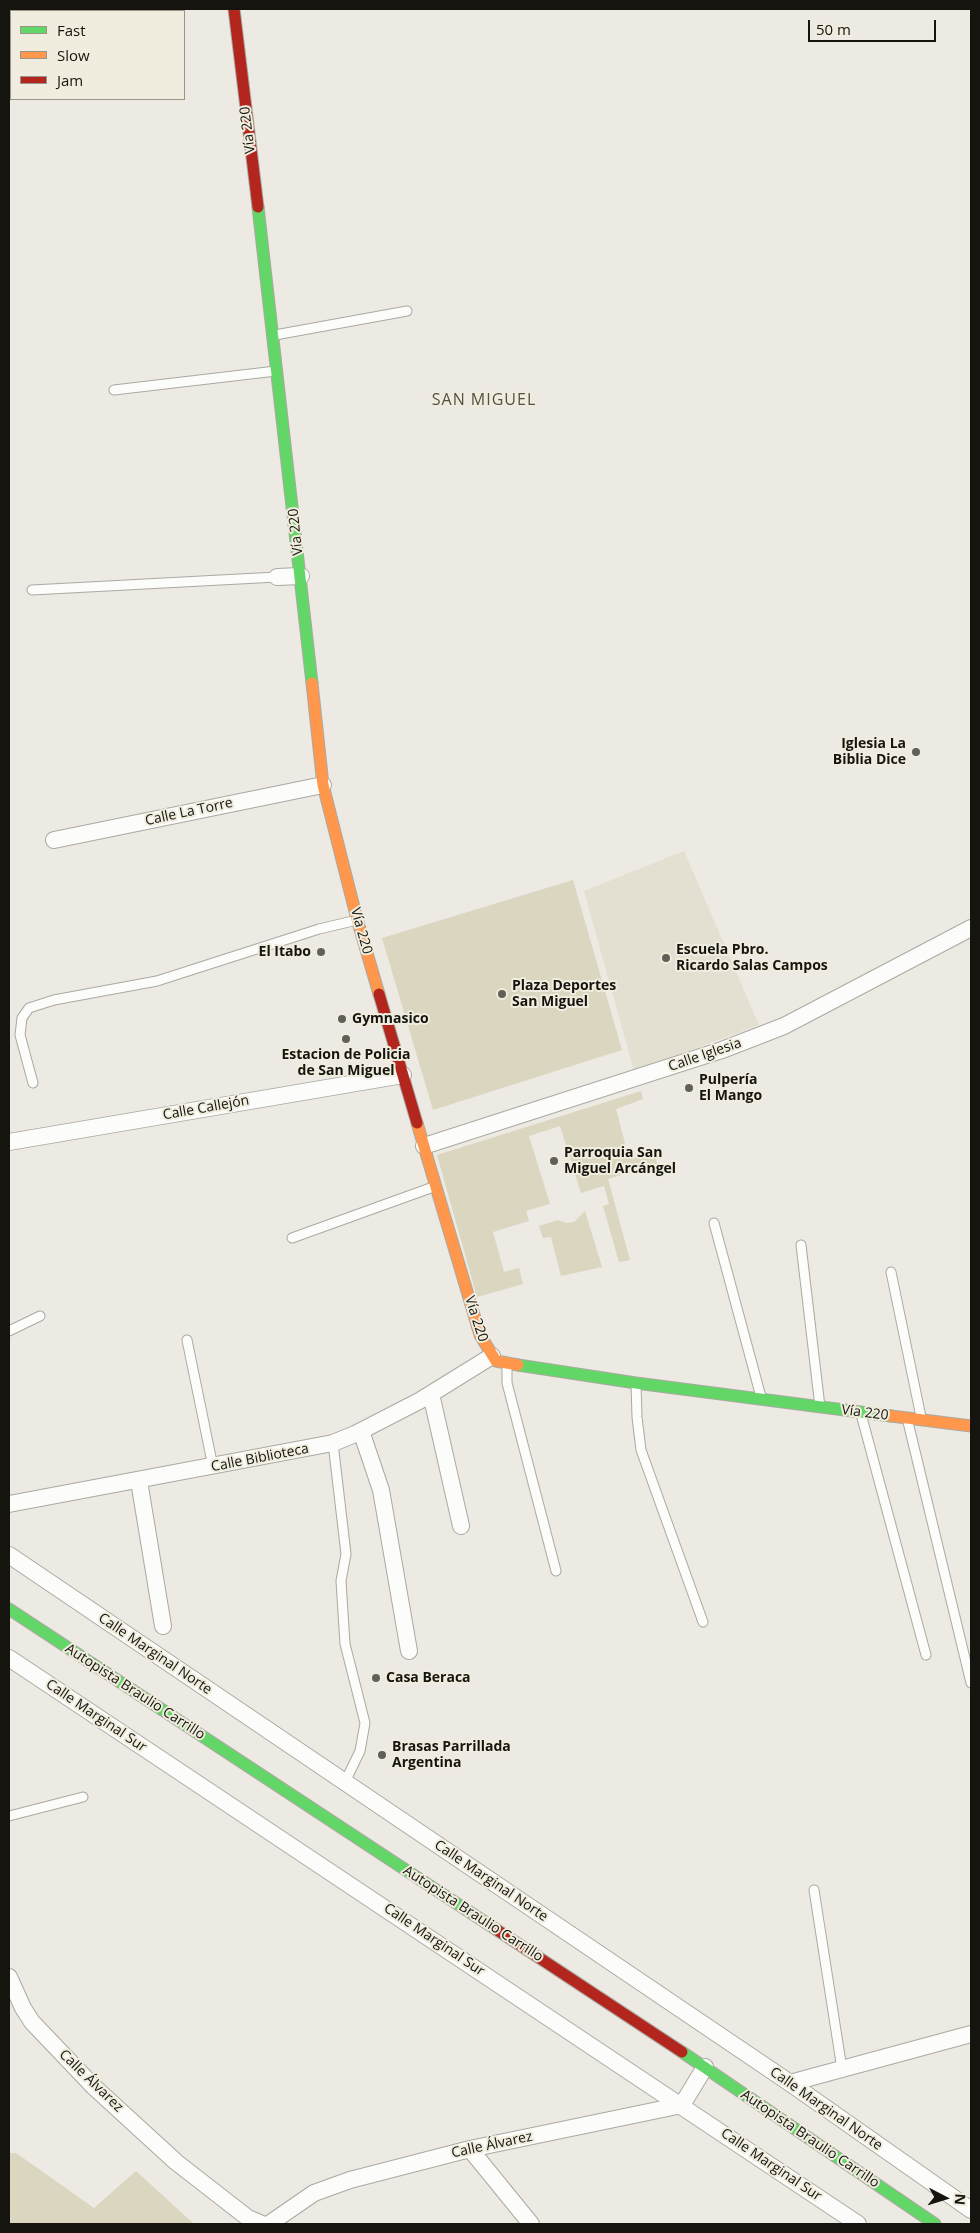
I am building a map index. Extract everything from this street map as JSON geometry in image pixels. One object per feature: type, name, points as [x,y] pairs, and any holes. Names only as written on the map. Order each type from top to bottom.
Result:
[{"type":"main road","name":"Vía 220","points":[[234,9],[301,576],[323,785],[357,920],[480,1335],[499,1360],[636,1383],[971,1426]]},
{"type":"main road","name":"Autopista Braulio Carrillo","points":[[9,1609],[706,2067],[934,2224]]},
{"type":"street","points":[[277,577],[301,576]]},
{"type":"street","name":"Calle La Torre","points":[[54,840],[323,785]]},
{"type":"street","name":"Calle Iglesia","points":[[424,1146],[722,1050],[784,1026],[971,928]]},
{"type":"street","name":"Calle Callejón","points":[[9,1142],[403,1075]]},
{"type":"street","name":"Calle Biblioteca","points":[[9,1504],[332,1444],[499,1360]]},
{"type":"street","points":[[431,1394],[461,1526]]},
{"type":"street","points":[[361,1431],[381,1490],[409,1651]]},
{"type":"street","points":[[139,1481],[162,1626]]},
{"type":"street","name":"Calle Marginal Norte","points":[[9,1555],[790,2083],[971,2210]]},
{"type":"street","name":"Calle Marginal Sur","points":[[9,1658],[858,2224]]},
{"type":"street","name":"Calle Álvarez","points":[[9,1977],[23,2008],[32,2022],[94,2086],[176,2162],[248,2218],[262,2224]]},
{"type":"street","points":[[790,2083],[971,2034]]},
{"type":"street","points":[[682,2106],[706,2067]]},
{"type":"street","name":"Calle Álvarez","points":[[270,2224],[314,2194],[350,2180],[470,2149],[682,2106]]},
{"type":"street","points":[[470,2149],[531,2224]]},
{"type":"lane","points":[[272,336],[407,311]]},
{"type":"lane","points":[[114,390],[276,371]]},
{"type":"lane","points":[[32,590],[277,577]]},
{"type":"lane","points":[[33,1082],[20,1035],[22,1018],[29,1008],[54,1000],[157,981],[319,929],[357,920]]},
{"type":"lane","points":[[292,1238],[436,1186]]},
{"type":"lane","points":[[714,1223],[762,1399]]},
{"type":"lane","points":[[801,1246],[820,1407]]},
{"type":"lane","points":[[891,1272],[922,1420]]},
{"type":"lane","points":[[9,1331],[40,1316]]},
{"type":"lane","points":[[187,1340],[214,1467]]},
{"type":"lane","points":[[499,1360],[507,1383],[556,1571]]},
{"type":"lane","points":[[636,1383],[637,1417],[641,1450],[703,1622]]},
{"type":"lane","points":[[860,1412],[926,1655]]},
{"type":"lane","points":[[907,1418],[971,1683]]},
{"type":"lane","points":[[332,1444],[346,1554],[341,1581],[345,1644],[365,1723],[360,1751],[345,1782]]},
{"type":"lane","points":[[9,1816],[83,1797]]},
{"type":"lane","points":[[814,1890],[842,2069]]},
{"type":"shaded area","name":"Escuela Pbro. Ricardo Salas Campos","points":[[684,851],[759,1025],[634,1071],[584,891]]},
{"type":"shaded area","name":"Plaza Deportes San Miguel","points":[[573,880],[622,1050],[433,1110],[382,938]]},
{"type":"shaded area","points":[[641,1091],[643,1099],[616,1109],[629,1159],[655,1153],[657,1164],[608,1179],[630,1260],[619,1262],[603,1206],[609,1204],[604,1186],[581,1193],[560,1126],[529,1136],[550,1204],[526,1211],[529,1221],[493,1232],[504,1272],[519,1268],[523,1284],[477,1297],[437,1155]]},
{"type":"shaded area","points":[[585,1211],[602,1267],[561,1276],[551,1237],[543,1238],[539,1226],[558,1220],[566,1223],[574,1222]]},
{"type":"shaded area","points":[[9,2153],[16,2153],[94,2208],[136,2171],[194,2224],[9,2224]]},
{"type":"traffic: fast","points":[[258,207],[312,683]]},
{"type":"traffic: fast","points":[[518,1365],[636,1383],[891,1416]]},
{"type":"traffic: fast","points":[[9,1609],[497,1930]]},
{"type":"traffic: fast","points":[[682,2052],[935,2224]]},
{"type":"traffic: slow","points":[[312,683],[323,785],[357,919],[379,994]]},
{"type":"traffic: slow","points":[[417,1123],[480,1335],[496,1361],[518,1365]]},
{"type":"traffic: slow","points":[[891,1416],[971,1426]]},
{"type":"traffic: jam","points":[[234,9],[258,207]]},
{"type":"traffic: jam","points":[[379,994],[417,1123]]},
{"type":"traffic: jam","points":[[497,1930],[682,2052]]},
{"type":"place","name":"Iglesia La Biblia Dice","points":[[916,752]]},
{"type":"place","name":"El Itabo","points":[[321,952]]},
{"type":"place","name":"Escuela Pbro. Ricardo Salas Campos","points":[[666,958]]},
{"type":"place","name":"Plaza Deportes San Miguel","points":[[502,994]]},
{"type":"place","name":"Gymnasico","points":[[342,1019]]},
{"type":"place","name":"Estacion de Policia de San Miguel","points":[[346,1039]]},
{"type":"place","name":"Pulpería El Mango","points":[[689,1088]]},
{"type":"place","name":"Parroquia San Miguel Arcángel","points":[[554,1161]]},
{"type":"place","name":"Casa Beraca","points":[[376,1678]]},
{"type":"place","name":"Brasas Parrillada Argentina","points":[[382,1755]]},
{"type":"district","name":"SAN MIGUEL","points":[[484,400]]}]
